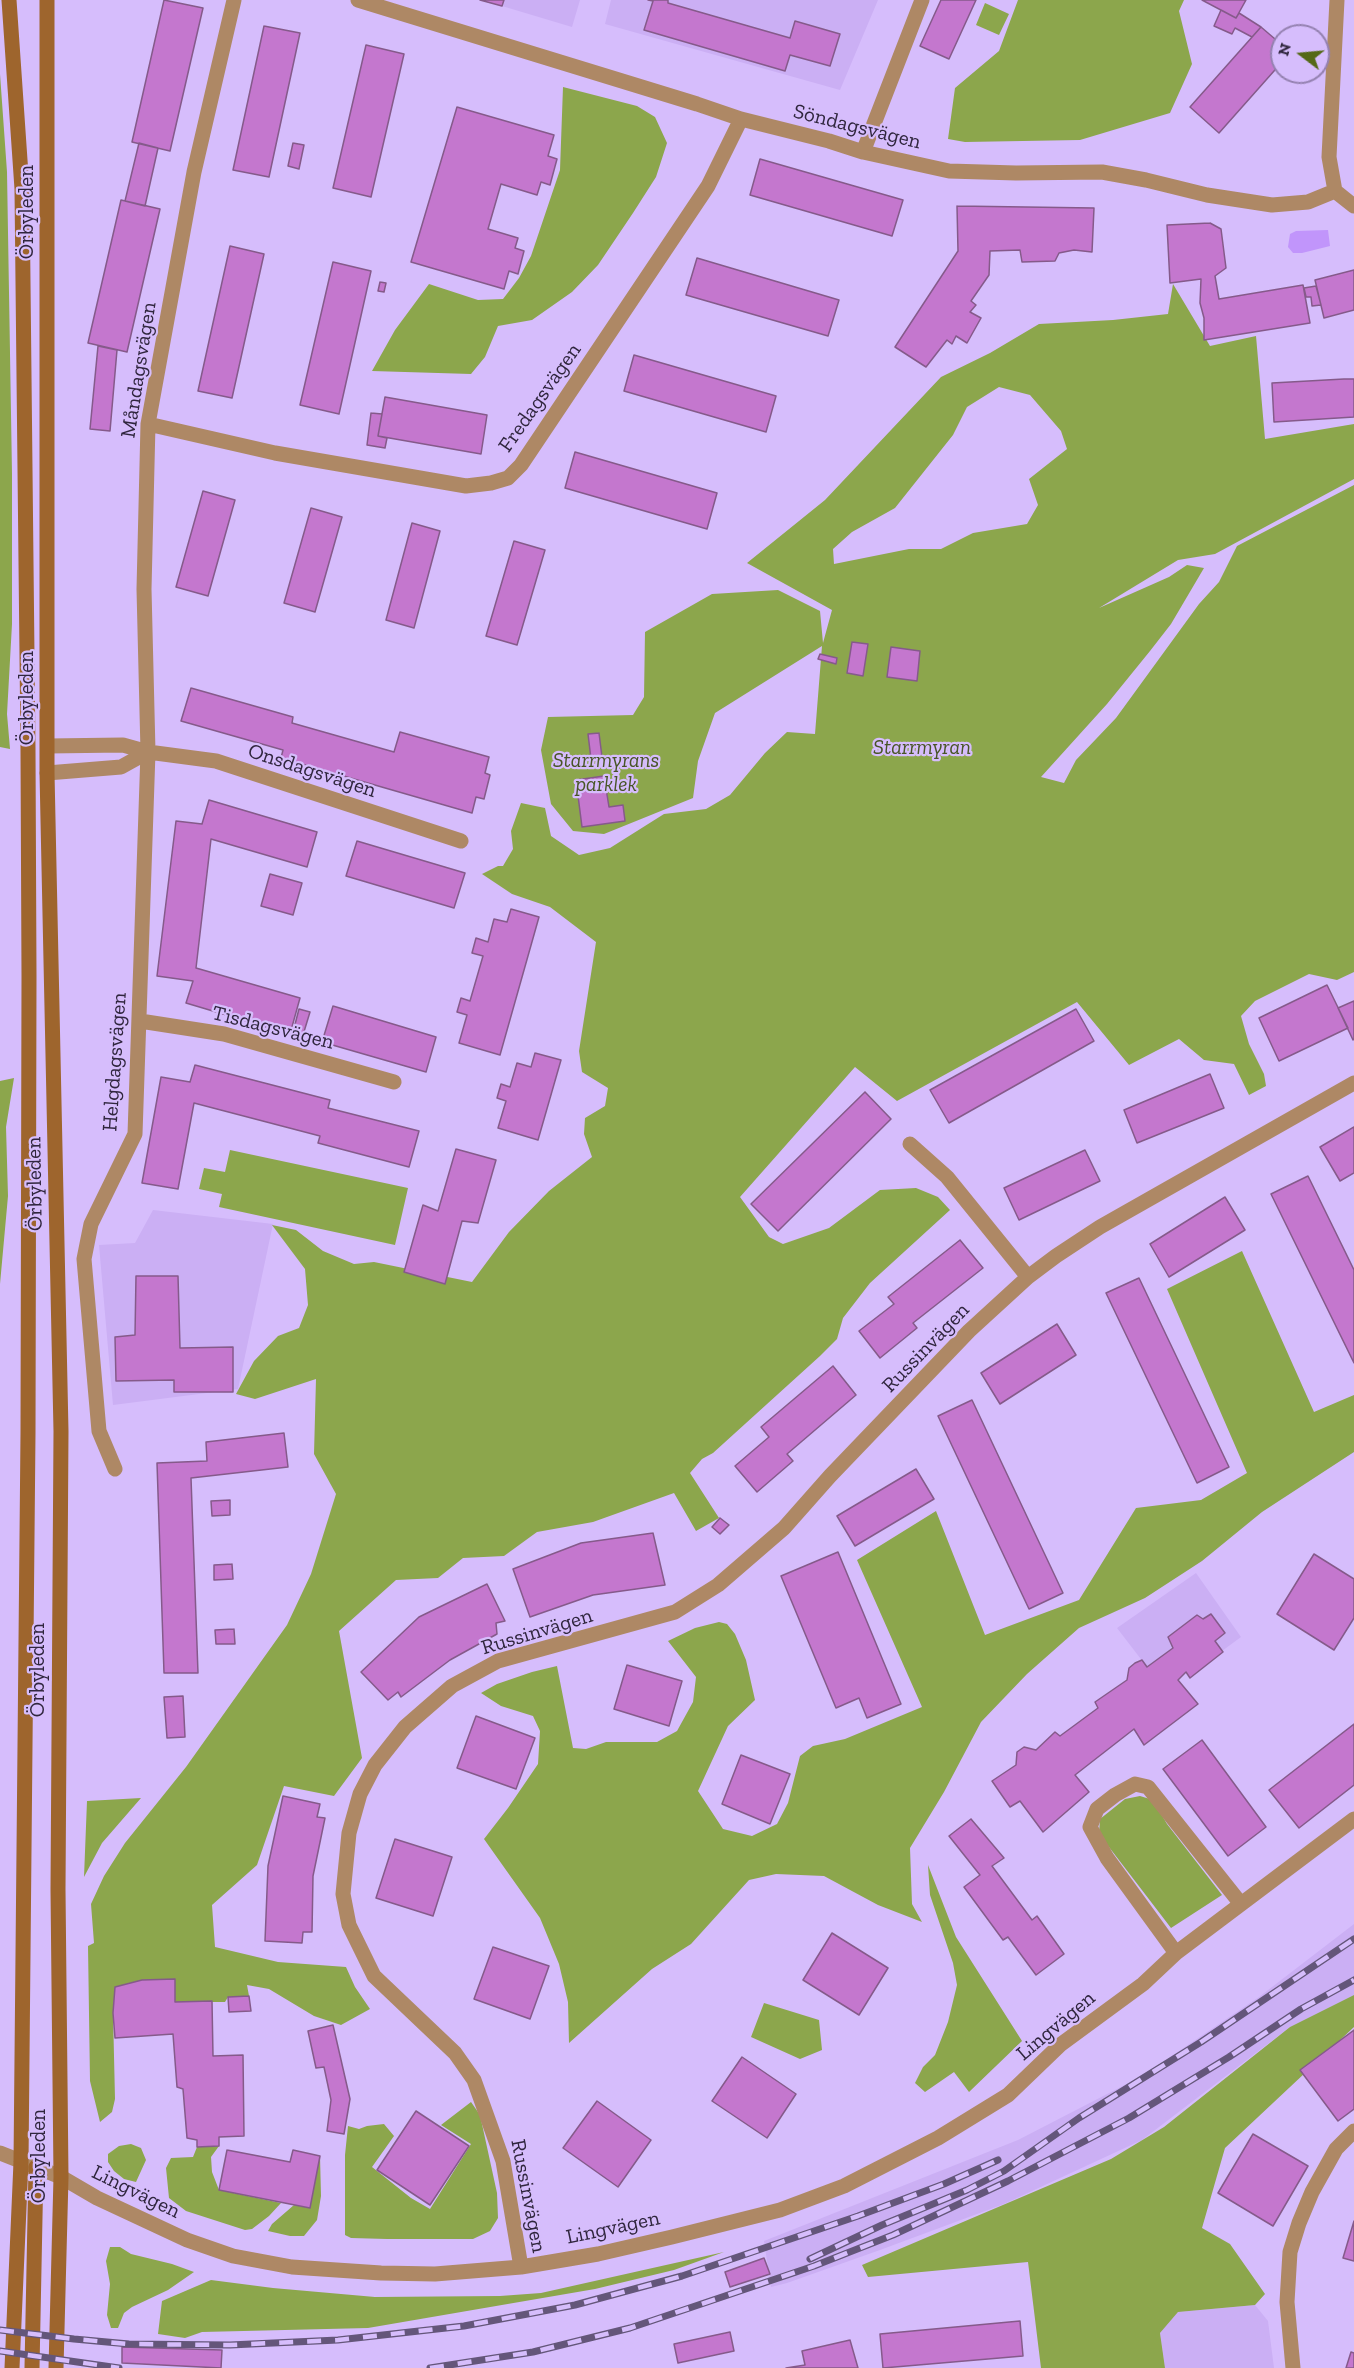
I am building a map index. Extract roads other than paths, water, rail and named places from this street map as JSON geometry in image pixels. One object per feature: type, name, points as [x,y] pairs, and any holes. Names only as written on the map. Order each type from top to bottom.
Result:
[{"type":"main road","name":"Örbyleden","points":[[9,0],[22,189],[28,749],[28,1433],[21,2162],[12,2368]]},
{"type":"main road","name":"Örbyleden","points":[[47,0],[47,773],[61,1431],[57,1889],[61,2177],[56,2368]]},
{"type":"main road","name":"Örbyleden","points":[[32,2368],[36,2168]]},
{"type":"street","name":"Måndagsvägen","points":[[147,752],[144,589],[148,424],[194,172],[234,0]]},
{"type":"street","name":"Söndagsvägen","points":[[358,0],[741,119],[863,152],[949,171],[1102,172],[1207,195],[1272,205],[1308,202],[1335,191]]},
{"type":"street","points":[[863,152],[922,0]]},
{"type":"street","points":[[1337,0],[1329,157],[1335,191],[1354,206]]},
{"type":"street","name":"Fredagsvägen","points":[[148,424],[275,453],[466,486],[508,478],[529,454],[708,186],[741,119]]},
{"type":"street","name":"Onsdagsvägen","points":[[48,746],[123,745],[147,752],[216,761],[461,841]]},
{"type":"street","points":[[47,773],[121,767],[147,752]]},
{"type":"street","name":"Helgdagsvägen","points":[[115,1469],[99,1431],[84,1259],[91,1224],[135,1134],[147,752]]},
{"type":"street","name":"Tisdagsvägen","points":[[140,1021],[224,1034],[394,1082]]},
{"type":"street","name":"Russinvägen","points":[[521,2267],[503,2161],[474,2080],[455,2053],[374,1976],[349,1925],[343,1894],[349,1833],[360,1794],[375,1765],[405,1728],[452,1686],[498,1661],[675,1612],[718,1585],[784,1528],[830,1476],[969,1331],[1028,1277],[1100,1227],[1354,1083]]},
{"type":"street","points":[[910,1144],[947,1177],[1028,1277]]},
{"type":"street","points":[[1176,1953],[1107,1858],[1090,1827],[1097,1809],[1115,1795],[1135,1784],[1148,1787],[1241,1904]]},
{"type":"street","name":"Lingvägen","points":[[0,2153],[61,2177],[97,2198],[188,2240],[233,2256],[292,2267],[435,2274],[521,2267],[598,2254],[780,2210],[844,2186],[938,2138],[1008,2095],[1060,2045],[1143,1984],[1176,1953],[1354,1819]]},
{"type":"street","points":[[1293,2368],[1287,2302],[1290,2252],[1312,2192],[1336,2149],[1354,2131]]},
{"type":"railway","points":[[810,2259],[882,2225],[967,2190],[1004,2171],[1079,2118],[1201,2042],[1354,1939]]},
{"type":"railway","points":[[430,2368],[533,2352],[630,2328],[814,2266],[893,2235],[1008,2181],[1129,2118],[1229,2057],[1301,2009],[1354,1980]]},
{"type":"railway","points":[[0,2330],[129,2344],[230,2345],[338,2340],[464,2326],[575,2305],[682,2276],[858,2216],[944,2184],[998,2160]]},
{"type":"railway","points":[[0,2351],[119,2368]]},
{"type":"park label","name":"Starrmyran","points":[[922,748]]},
{"type":"park label","name":"Starrmyrans parklek","points":[[606,773]]}]
